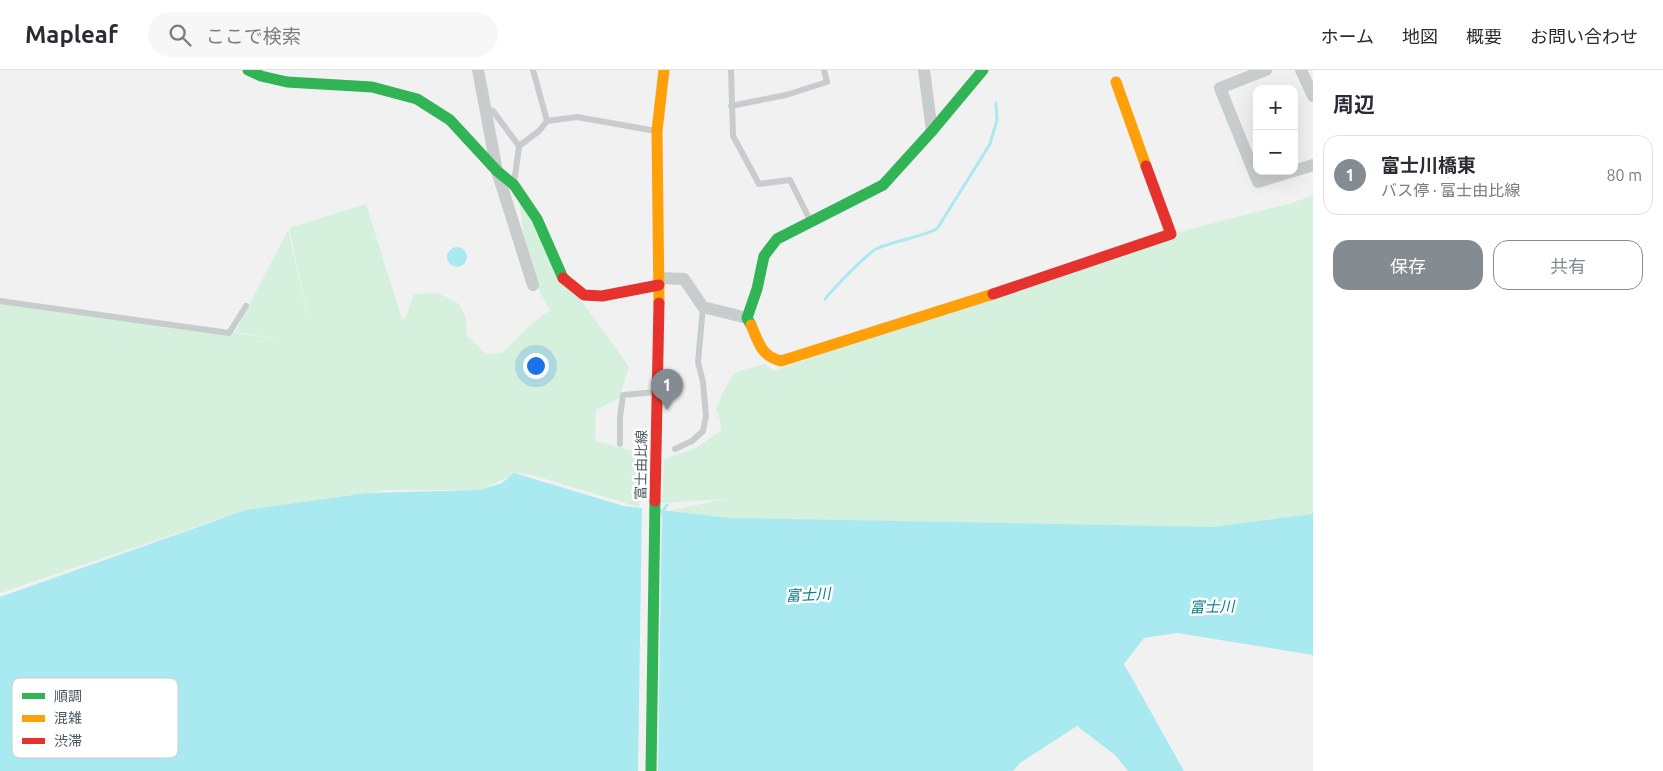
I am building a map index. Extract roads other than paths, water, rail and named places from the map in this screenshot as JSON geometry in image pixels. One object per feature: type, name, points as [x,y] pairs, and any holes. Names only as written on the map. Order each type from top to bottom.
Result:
[{"type":"street","points":[[248,70],[262,76],[287,82],[372,88],[417,99],[450,120],[497,171],[514,185],[537,219],[563,278],[584,295],[602,296],[659,282],[684,279],[703,307],[746,318]]},
{"type":"street","points":[[478,70],[497,171],[532,284]]},
{"type":"street","name":"富士由比線","points":[[651,771],[659,282],[657,132],[664,70]]},
{"type":"street","points":[[924,70],[932,132]]},
{"type":"street","points":[[983,70],[932,132],[883,185],[777,239],[764,256],[757,289],[746,318],[762,349],[770,358],[781,361],[986,296],[1171,234],[1116,82]]},
{"type":"street","points":[[1253,170],[1220,88],[1266,70]]},
{"type":"street","points":[[1301,70],[1313,96]]},
{"type":"street","points":[[1298,170],[1313,165]]},
{"type":"street","points":[[1255,175],[1258,182],[1280,175]]},
{"type":"lane","points":[[533,70],[547,121]]},
{"type":"lane","points":[[731,70],[733,136],[759,184],[790,180],[811,222]]},
{"type":"lane","points":[[731,106],[786,96],[828,82],[824,70]]},
{"type":"lane","points":[[486,109],[493,111],[519,146],[514,185]]},
{"type":"lane","points":[[519,146],[539,131],[547,121],[577,117],[657,132]]},
{"type":"lane","points":[[0,301],[229,333],[246,306]]},
{"type":"lane","points":[[675,449],[692,441],[703,431],[706,416],[703,382],[698,362],[703,307]]},
{"type":"lane","points":[[620,444],[620,417],[623,395],[657,392]]},
{"type":"water","points":[[453,247],[461,247],[467,253],[467,261],[461,267],[453,267],[447,261],[447,253]]},
{"type":"water","name":"富士川","points":[[514,473],[624,506],[730,518],[1213,527],[1313,514],[1313,655],[1177,633],[1144,638],[1124,664],[1184,771],[1128,771],[1115,755],[1077,726],[1020,763],[1013,771],[0,771],[0,597],[246,510],[367,493],[480,490],[502,483]]},
{"type":"waterway","points":[[825,299],[873,251],[937,229],[990,144],[997,120],[996,103]]},
{"type":"waterway","points":[[662,512],[667,505]]},
{"type":"place","name":"富士川橋東","points":[[667,410]]}]
